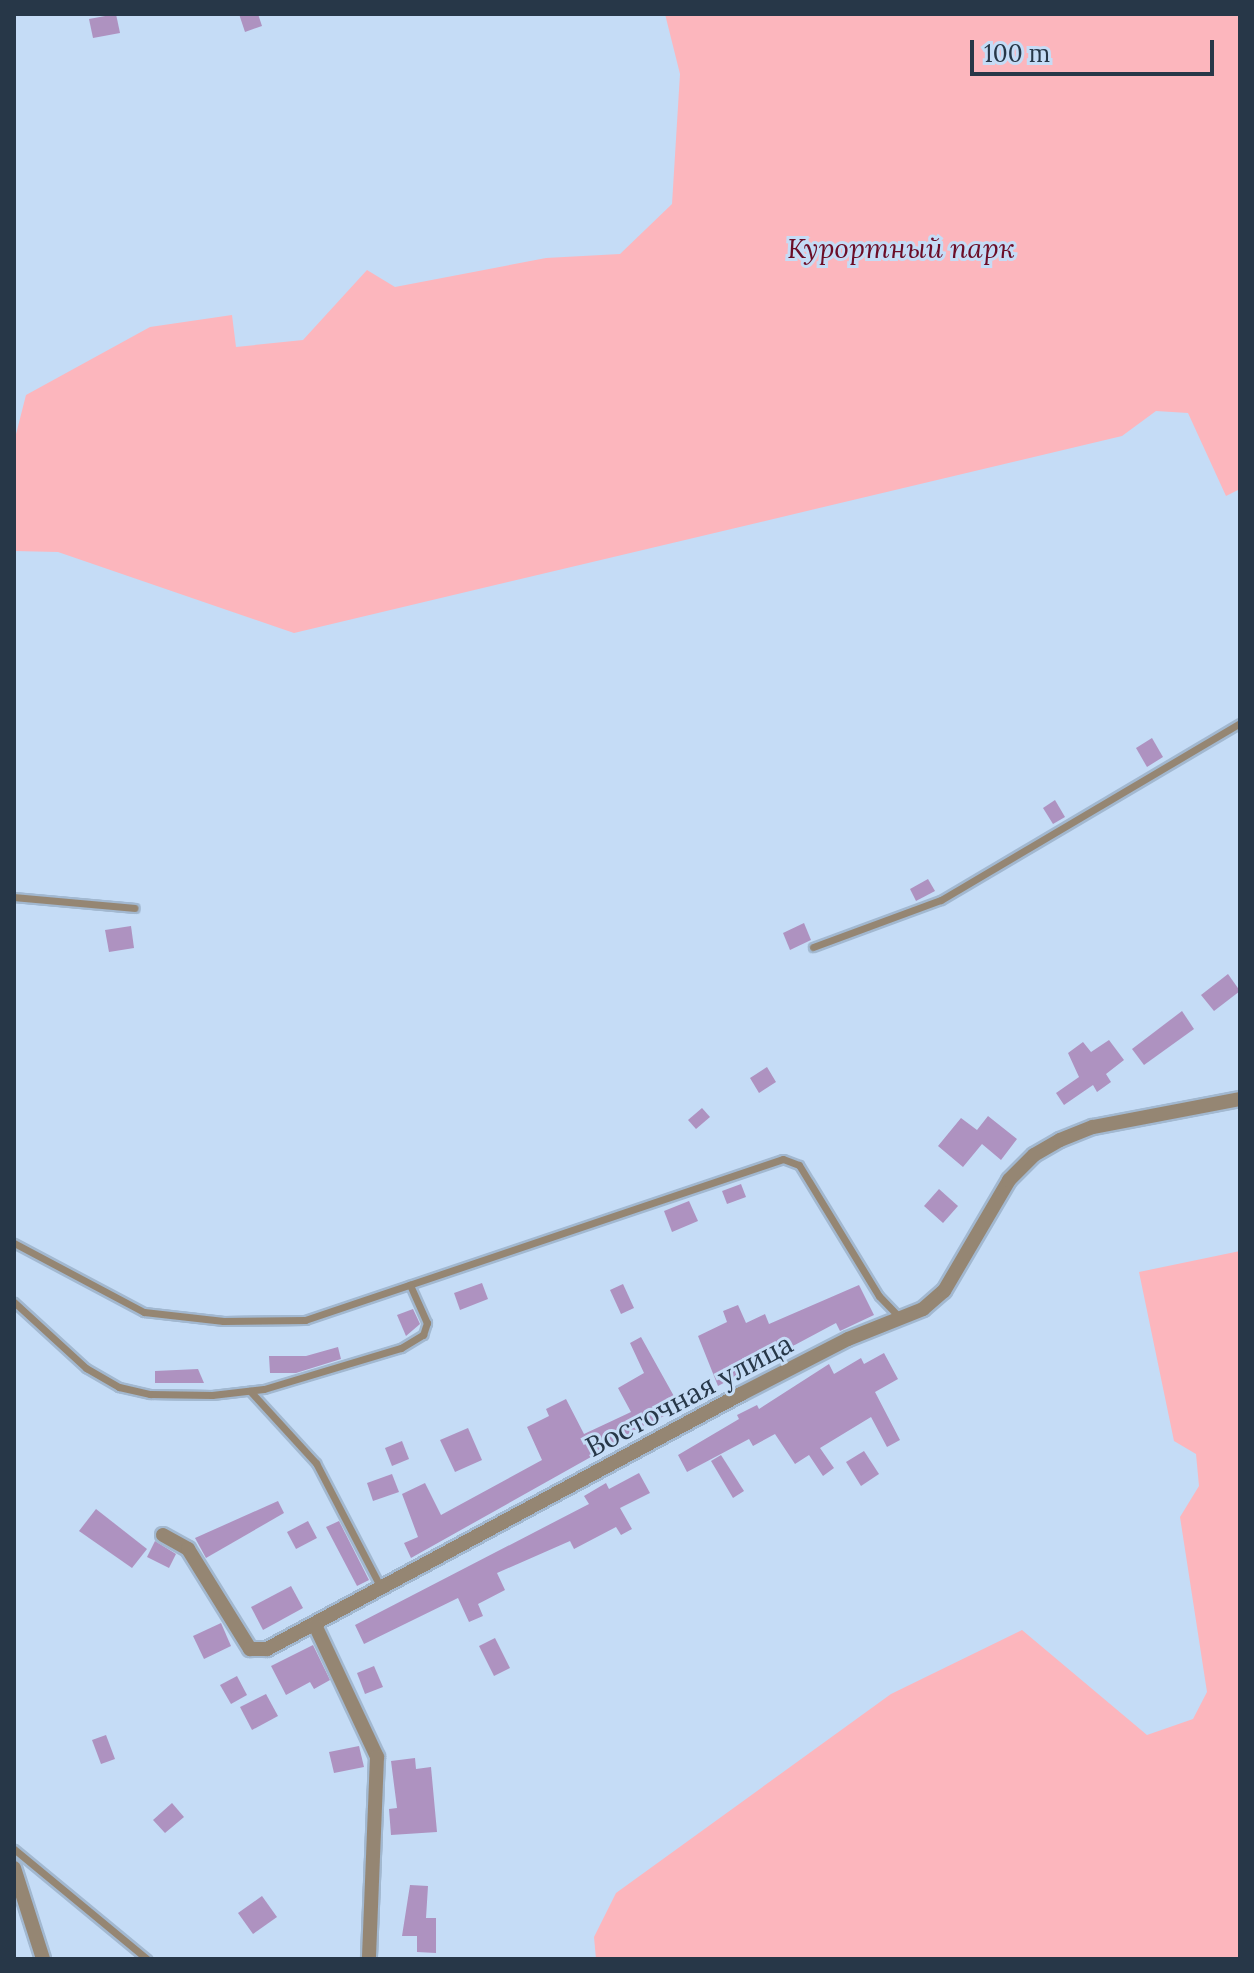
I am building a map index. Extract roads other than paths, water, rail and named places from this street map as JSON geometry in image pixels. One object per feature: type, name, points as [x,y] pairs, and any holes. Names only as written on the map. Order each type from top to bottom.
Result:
[{"type":"street","name":"Восточная улица","points":[[163,1535],[188,1549],[250,1649],[267,1649],[382,1590],[768,1380],[848,1339],[903,1322],[944,1291],[1009,1180],[1034,1155],[1093,1127],[1240,1099]]},
{"type":"street","points":[[315,1625],[377,1757],[369,1959]]},
{"type":"street","points":[[14,1868],[43,1959]]},
{"type":"lane","points":[[813,947],[941,900],[1240,723]]},
{"type":"lane","points":[[14,897],[134,908]]},
{"type":"lane","points":[[14,1243],[144,1312],[223,1321],[305,1320],[783,1159],[799,1165],[879,1296],[903,1322]]},
{"type":"lane","points":[[14,1302],[75,1360],[119,1387],[178,1396],[250,1391],[356,1365],[423,1335],[427,1323],[410,1285]]},
{"type":"lane","points":[[250,1391],[316,1463],[382,1590]]},
{"type":"lane","points":[[14,1849],[147,1959]]},
{"type":"park label","name":"Курортный парк","points":[[901,248]]}]
